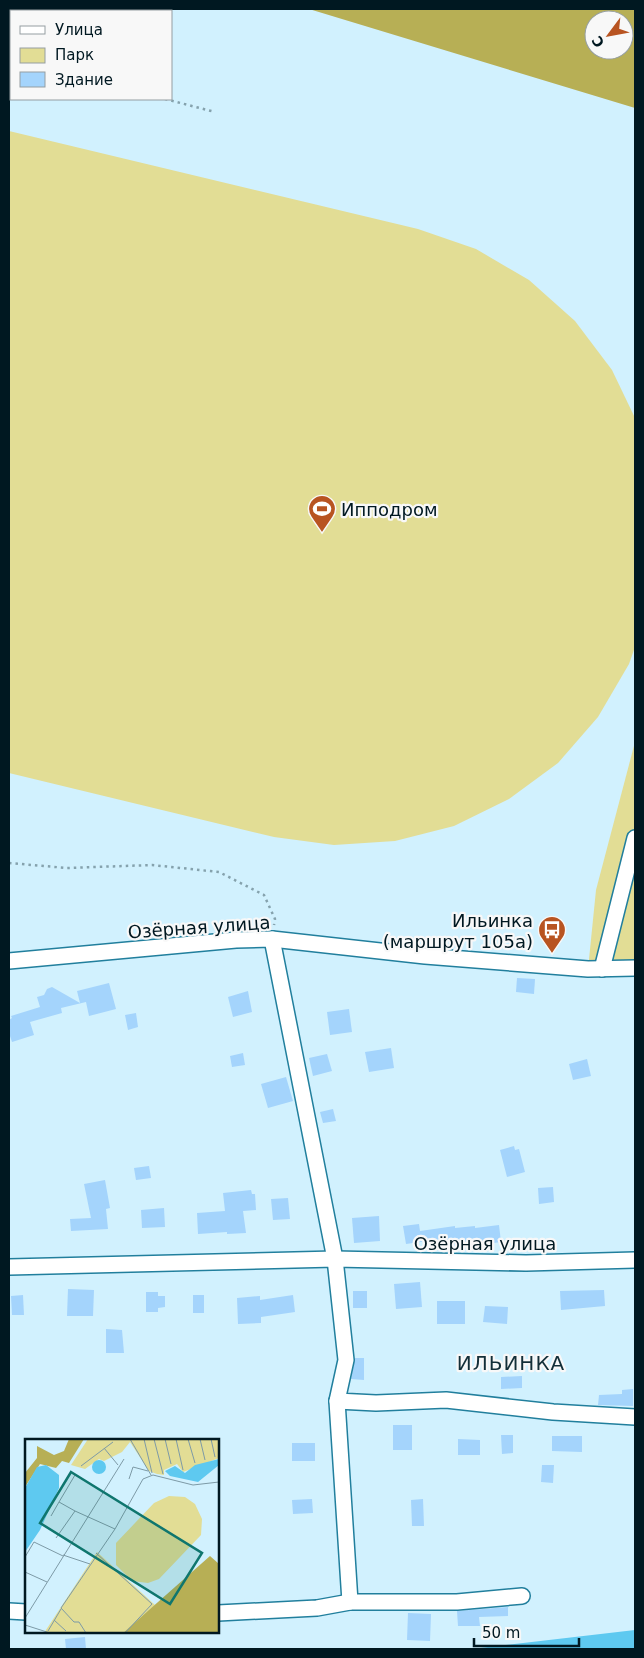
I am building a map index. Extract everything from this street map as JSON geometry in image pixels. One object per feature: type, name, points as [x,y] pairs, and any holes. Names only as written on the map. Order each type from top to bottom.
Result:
[{"type":"street","points":[[602,969],[635,838]]},
{"type":"street","points":[[272,939],[335,1259],[346,1360],[337,1401],[350,1602]]},
{"type":"street","name":"Озёрная улица","points":[[9,961],[236,940],[272,939],[425,956],[602,969],[635,968]]},
{"type":"street","name":"Озёрная улица","points":[[9,1267],[335,1259],[526,1263],[635,1260]]},
{"type":"street","points":[[337,1401],[376,1403],[446,1400],[553,1412],[635,1417]]},
{"type":"street","points":[[219,1613],[317,1608],[350,1602],[457,1602],[522,1596]]},
{"type":"street","points":[[9,1611],[25,1612]]},
{"type":"path","points":[[169,100],[215,112]]},
{"type":"path","points":[[9,863],[67,868],[152,865],[219,872],[264,895],[275,919],[272,939]]},
{"type":"green space","name":"Ипподром","points":[[9,131],[418,229],[476,249],[529,280],[575,321],[612,370],[635,418],[635,647],[629,664],[598,717],[558,763],[509,799],[454,826],[395,841],[334,845],[274,837],[9,773]]},
{"type":"green space","points":[[635,742],[635,966],[588,969],[596,890]]},
{"type":"shaded area","points":[[309,9],[635,9],[635,108]]},
{"type":"water","points":[[635,1630],[635,1649],[471,1649]]},
{"type":"building","points":[[517,978],[535,979],[534,994],[516,992]]},
{"type":"building","points":[[109,983],[116,1009],[89,1016],[86,1002],[61,1008],[62,1013],[30,1022],[34,1035],[12,1042],[9,1033],[9,1020],[12,1018],[11,1016],[40,1007],[37,997],[44,995],[47,989],[52,987],[80,1003],[77,991]]},
{"type":"building","points":[[248,991],[252,1012],[233,1017],[228,997]]},
{"type":"building","points":[[349,1009],[352,1032],[330,1035],[327,1012]]},
{"type":"building","points":[[136,1013],[138,1027],[128,1030],[125,1015]]},
{"type":"building","points":[[391,1048],[394,1068],[369,1072],[365,1052]]},
{"type":"building","points":[[243,1053],[245,1065],[232,1067],[230,1056]]},
{"type":"building","points":[[327,1054],[332,1071],[313,1076],[309,1058]]},
{"type":"building","points":[[587,1059],[591,1076],[573,1080],[569,1064]]},
{"type":"building","points":[[286,1077],[293,1101],[268,1108],[261,1084]]},
{"type":"building","points":[[333,1109],[336,1121],[323,1123],[320,1112]]},
{"type":"building","points":[[514,1146],[515,1150],[519,1149],[525,1172],[507,1177],[500,1150]]},
{"type":"building","points":[[149,1166],[151,1178],[136,1180],[134,1168]]},
{"type":"building","points":[[105,1180],[110,1208],[106,1209],[108,1229],[71,1231],[70,1219],[91,1218],[84,1184]]},
{"type":"building","points":[[553,1187],[554,1202],[539,1204],[538,1188]]},
{"type":"building","points":[[251,1190],[252,1194],[255,1194],[256,1210],[243,1211],[246,1233],[198,1234],[197,1213],[225,1211],[223,1193]]},
{"type":"building","points":[[288,1198],[290,1219],[273,1220],[271,1199]]},
{"type":"building","points":[[164,1208],[165,1227],[142,1228],[141,1210]]},
{"type":"building","points":[[379,1216],[380,1241],[354,1243],[352,1218]]},
{"type":"building","points":[[419,1224],[420,1231],[455,1226],[455,1228],[475,1226],[475,1228],[499,1225],[501,1242],[462,1245],[462,1243],[442,1246],[441,1239],[406,1244],[403,1226]]},
{"type":"building","points":[[420,1282],[422,1307],[396,1309],[394,1284]]},
{"type":"building","points":[[68,1289],[94,1290],[93,1316],[67,1316]]},
{"type":"building","points":[[604,1290],[605,1306],[561,1310],[560,1291]]},
{"type":"building","points":[[353,1291],[367,1291],[367,1308],[353,1308]]},
{"type":"building","points":[[146,1292],[158,1292],[158,1296],[165,1296],[165,1307],[158,1308],[158,1312],[146,1312]]},
{"type":"building","points":[[23,1295],[24,1315],[12,1315],[11,1296]]},
{"type":"building","points":[[193,1295],[204,1295],[204,1313],[193,1313]]},
{"type":"building","points":[[293,1295],[295,1312],[261,1317],[261,1323],[238,1324],[237,1298],[260,1296],[260,1300]]},
{"type":"building","points":[[437,1301],[465,1301],[465,1324],[437,1324]]},
{"type":"building","points":[[485,1306],[508,1307],[507,1324],[483,1322]]},
{"type":"building","points":[[106,1329],[122,1330],[124,1353],[106,1353]]},
{"type":"building","points":[[355,1358],[364,1358],[364,1380],[351,1379]]},
{"type":"building","points":[[522,1376],[522,1388],[501,1389],[501,1377]]},
{"type":"building","points":[[633,1389],[633,1406],[598,1405],[599,1395],[622,1394],[622,1390]]},
{"type":"building","points":[[393,1425],[412,1425],[412,1450],[393,1450]]},
{"type":"building","points":[[501,1435],[513,1435],[513,1453],[502,1454]]},
{"type":"building","points":[[552,1436],[582,1436],[582,1452],[552,1451]]},
{"type":"building","points":[[458,1439],[480,1440],[480,1455],[458,1455]]},
{"type":"building","points":[[292,1443],[315,1443],[315,1461],[292,1461]]},
{"type":"building","points":[[542,1465],[554,1465],[553,1483],[541,1482]]},
{"type":"building","points":[[312,1499],[313,1513],[293,1514],[292,1500]]},
{"type":"building","points":[[423,1499],[424,1526],[412,1526],[411,1500]]},
{"type":"building","points":[[508,1607],[508,1616],[479,1617],[480,1626],[458,1626],[457,1611]]},
{"type":"building","points":[[408,1613],[431,1614],[430,1641],[407,1640]]},
{"type":"building","points":[[85,1637],[86,1649],[66,1649],[65,1639]]},
{"type":"place","name":"Ипподром","points":[[322,533]]},
{"type":"place","name":"Ильинка (маршрут 105а)","points":[[552,954]]},
{"type":"district","name":"ИЛЬИНКА","points":[[511,1363]]}]
